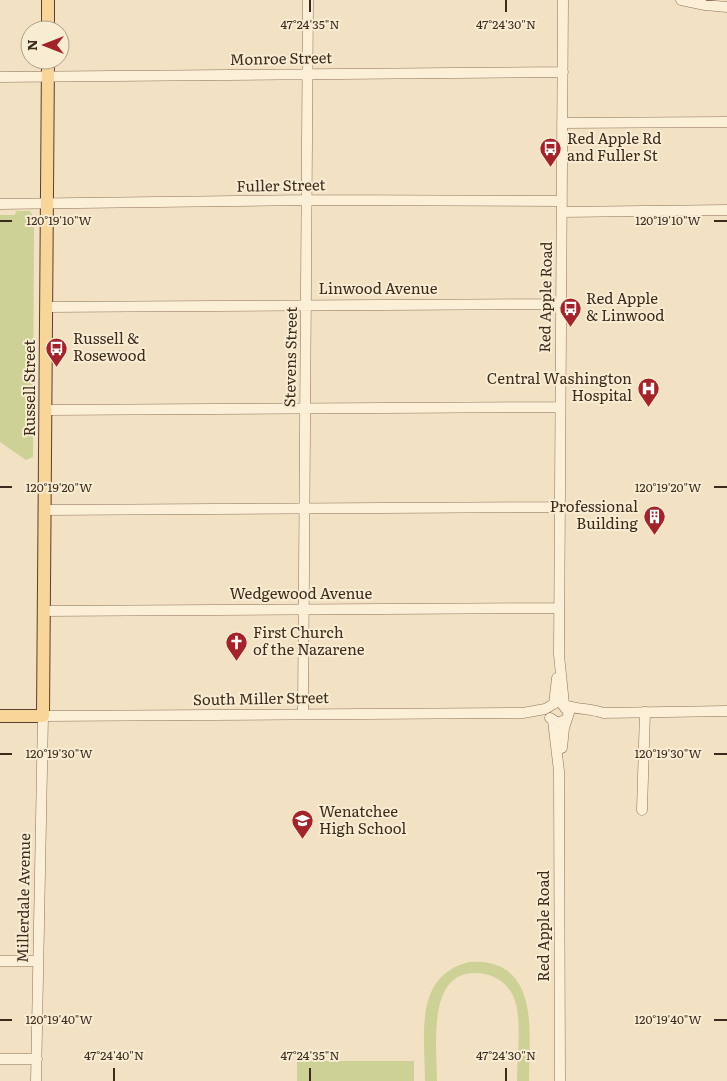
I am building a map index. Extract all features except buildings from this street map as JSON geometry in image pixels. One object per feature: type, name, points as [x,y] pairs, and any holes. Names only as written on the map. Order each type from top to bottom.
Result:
[{"type":"main road","points":[[48,0],[48,20]]},
{"type":"main road","name":"Russell Street","points":[[43,716],[48,70]]},
{"type":"main road","name":"South Miller Street","points":[[0,716],[43,716]]},
{"type":"street","name":"Stevens Street","points":[[303,714],[308,0]]},
{"type":"street","name":"Red Apple Road","points":[[558,705],[563,0]]},
{"type":"street","points":[[681,0],[705,5],[727,6]]},
{"type":"street","name":"Monroe Street","points":[[0,77],[563,72]]},
{"type":"street","points":[[562,123],[727,122]]},
{"type":"street","name":"Fuller Street","points":[[0,204],[307,200],[727,210]]},
{"type":"street","name":"Linwood Avenue","points":[[46,307],[561,304]]},
{"type":"street","points":[[46,410],[560,407]]},
{"type":"street","points":[[45,510],[560,507]]},
{"type":"street","name":"Wedgewood Avenue","points":[[44,611],[559,608]]},
{"type":"street","points":[[558,705],[568,709],[567,719],[561,722],[552,720],[549,712],[558,705]]},
{"type":"street","name":"South Miller Street","points":[[43,716],[523,713],[558,705],[582,710],[596,710],[603,713],[727,711]]},
{"type":"street","points":[[642,810],[645,712]]},
{"type":"street","name":"South Miller Street","points":[[523,713],[552,720]]},
{"type":"street","name":"South Miller Street","points":[[567,719],[597,717],[603,713]]},
{"type":"street","name":"Millerdale Avenue","points":[[36,1081],[43,716]]},
{"type":"street","name":"Red Apple Road","points":[[559,772],[567,719]]},
{"type":"street","name":"Red Apple Road","points":[[552,720],[559,772],[560,1081]]},
{"type":"street","points":[[0,960],[38,960]]},
{"type":"street","points":[[0,1059],[36,1059]]},
{"type":"green space","points":[[16,211],[30,211],[34,218],[33,457],[26,460],[0,442],[0,215],[15,215]]},
{"type":"green space","points":[[469,962],[492,964],[509,972],[520,985],[526,1002],[529,1021],[529,1081],[517,1081],[518,1019],[511,991],[504,983],[485,974],[466,974],[452,981],[443,994],[438,1010],[436,1029],[437,1081],[425,1081],[424,1027],[430,994],[438,980],[451,969]]},
{"type":"green space","points":[[297,1061],[414,1061],[414,1081],[297,1081]]},
{"type":"place","name":"Red Apple Rd and Fuller St","points":[[551,167]]},
{"type":"place","name":"Red Apple & Linwood","points":[[570,327]]},
{"type":"place","name":"Russell & Rosewood","points":[[57,367]]},
{"type":"place","name":"Central Washington Hospital","points":[[648,407]]},
{"type":"place","name":"Professional Building","points":[[654,535]]},
{"type":"place","name":"First Church of the Nazarene","points":[[237,661]]},
{"type":"place","name":"Wenatchee High School","points":[[303,840]]}]
